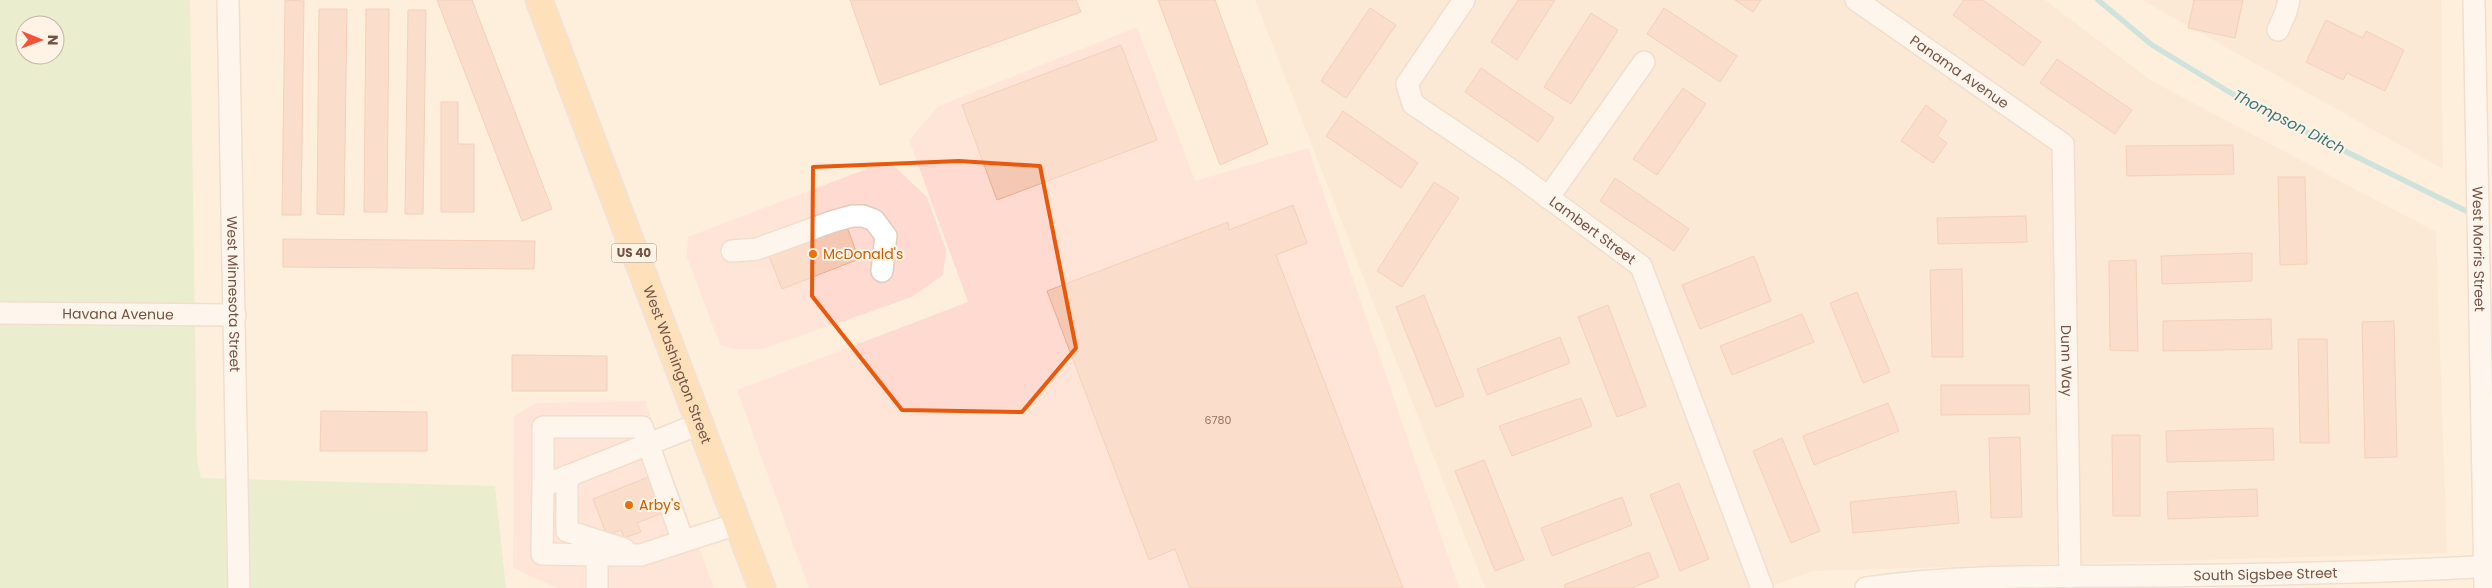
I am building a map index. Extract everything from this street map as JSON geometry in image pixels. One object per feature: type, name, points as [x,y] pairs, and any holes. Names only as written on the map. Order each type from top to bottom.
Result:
[{"type":"main road","name":"West Washington Street","points":[[539,0],[762,588]]},
{"type":"street","name":"West Minnesota Street","points":[[228,0],[239,588]]},
{"type":"street","name":"Lambert Street","points":[[1464,0],[1407,84],[1413,104],[1548,198],[1641,266],[1762,588]]},
{"type":"street","name":"Panama Avenue","points":[[1856,0],[2063,144]]},
{"type":"street","points":[[2278,30],[2289,0]]},
{"type":"street","name":"West Morris Street","points":[[2474,0],[2478,238],[2488,566],[2485,588]]},
{"type":"street","points":[[1548,198],[1644,62]]},
{"type":"street","name":"Dunn Way","points":[[2063,144],[2071,581]]},
{"type":"street","points":[[732,251],[757,249],[831,222],[863,216],[874,220],[886,236],[882,271]]},
{"type":"street","name":"Havana Avenue","points":[[0,313],[235,314]]},
{"type":"street","points":[[543,486],[699,424]]},
{"type":"street","points":[[683,541],[642,427],[543,427],[542,554],[641,555],[737,524]]},
{"type":"street","points":[[567,476],[568,532],[641,555]]},
{"type":"street","points":[[597,555],[597,588]]},
{"type":"street","name":"South Sigsbee Street","points":[[1866,588],[1936,580],[2071,581],[2488,566]]},
{"type":"highlighted area","points":[[959,161],[1040,166],[1076,348],[1022,412],[902,410],[812,296],[813,167]]},
{"type":"shaded area","points":[[1255,0],[2045,0],[2152,81],[2436,232],[2447,553],[1813,571],[1767,588],[1485,588]]},
{"type":"shaded area","points":[[2142,0],[2441,0],[2443,169]]},
{"type":"shaded area","points":[[1137,27],[1195,181],[1308,148],[1459,588],[809,588],[737,390],[968,302],[909,140],[939,106]]},
{"type":"shaded area","points":[[885,162],[893,165],[927,197],[946,250],[943,275],[912,297],[763,349],[734,349],[720,345],[687,257],[688,237]]},
{"type":"shaded area","points":[[645,401],[714,588],[557,588],[513,568],[514,416],[536,403]]},
{"type":"green space","points":[[0,0],[190,0],[197,461],[201,478],[495,486],[506,588],[0,588]]},
{"type":"building","points":[[285,0],[304,1],[301,215],[282,215]]},
{"type":"building","points":[[437,0],[472,0],[552,209],[522,221]]},
{"type":"building","points":[[850,0],[1076,0],[1081,12],[880,85]]},
{"type":"building","points":[[1158,0],[1215,0],[1268,144],[1220,165]]},
{"type":"building","points":[[1518,0],[1555,0],[1517,60],[1491,42]]},
{"type":"building","points":[[1735,0],[1761,0],[1753,12]]},
{"type":"building","points":[[1964,0],[1983,0],[2041,42],[2023,66],[1953,15]]},
{"type":"building","points":[[2194,0],[2243,0],[2235,38],[2188,28]]},
{"type":"building","points":[[1370,8],[1396,25],[1346,98],[1321,81]]},
{"type":"building","points":[[1664,8],[1737,56],[1720,82],[1647,34]]},
{"type":"building","points":[[319,9],[347,9],[344,215],[317,214]]},
{"type":"building","points":[[366,9],[389,9],[387,212],[364,212]]},
{"type":"building","points":[[408,10],[426,10],[423,214],[405,214]]},
{"type":"building","points":[[1591,13],[1618,30],[1571,104],[1544,87]]},
{"type":"building","points":[[2326,20],[2363,38],[2366,31],[2404,50],[2385,91],[2347,73],[2343,80],[2306,62]]},
{"type":"building","points":[[1121,45],[1157,140],[997,200],[962,105]]},
{"type":"building","points":[[2057,59],[2132,110],[2115,134],[2040,83]]},
{"type":"building","points":[[1481,68],[1554,118],[1538,142],[1465,92]]},
{"type":"building","points":[[1683,88],[1706,104],[1657,175],[1633,159]]},
{"type":"building","points":[[441,102],[458,102],[458,144],[474,144],[474,212],[441,212]]},
{"type":"building","points":[[1926,105],[1947,121],[1937,136],[1947,143],[1933,163],[1901,141]]},
{"type":"building","points":[[1343,111],[1418,163],[1401,188],[1326,136]]},
{"type":"building","points":[[2233,145],[2234,174],[2127,176],[2126,146]]},
{"type":"building","points":[[2278,177],[2305,177],[2307,264],[2280,265]]},
{"type":"building","points":[[1615,178],[1689,229],[1674,251],[1600,201]]},
{"type":"building","points":[[1434,182],[1459,198],[1402,287],[1377,271]]},
{"type":"building","points":[[1293,205],[1307,243],[1276,255],[1403,588],[1190,588],[1175,549],[1149,560],[1047,291],[1228,222],[1229,230]]},
{"type":"building","points":[[2026,216],[2027,242],[1938,244],[1937,218]]},
{"type":"building","points":[[845,222],[859,259],[782,289],[767,251]]},
{"type":"building","points":[[283,239],[535,241],[534,269],[283,267]]},
{"type":"building","points":[[2252,253],[2252,281],[2162,284],[2161,256]]},
{"type":"building","points":[[1754,256],[1771,301],[1700,329],[1682,285]]},
{"type":"building","points":[[2136,260],[2138,351],[2110,350],[2109,261]]},
{"type":"building","points":[[1962,269],[1963,357],[1932,357],[1930,270]]},
{"type":"building","points":[[1857,292],[1890,372],[1863,383],[1830,303]]},
{"type":"building","points":[[1424,295],[1464,396],[1436,407],[1396,307]]},
{"type":"building","points":[[1608,305],[1646,406],[1617,417],[1578,317]]},
{"type":"building","points":[[1802,314],[1814,342],[1732,375],[1720,346]]},
{"type":"building","points":[[2271,319],[2272,349],[2163,351],[2163,321]]},
{"type":"building","points":[[2394,321],[2397,457],[2365,458],[2362,322]]},
{"type":"building","points":[[1560,337],[1570,363],[1487,395],[1477,369]]},
{"type":"building","points":[[2298,339],[2327,339],[2329,443],[2300,443]]},
{"type":"building","points":[[512,355],[607,356],[607,391],[512,391]]},
{"type":"building","points":[[1941,385],[2029,385],[2030,414],[1941,415]]},
{"type":"building","points":[[1581,398],[1592,426],[1512,456],[1499,426]]},
{"type":"building","points":[[1888,403],[1899,431],[1814,465],[1803,436]]},
{"type":"building","points":[[321,411],[427,412],[427,451],[320,451]]},
{"type":"building","points":[[2273,428],[2274,460],[2167,462],[2166,431]]},
{"type":"building","points":[[2112,435],[2140,435],[2140,516],[2113,516]]},
{"type":"building","points":[[2020,437],[2022,517],[1991,518],[1989,438]]},
{"type":"building","points":[[1782,438],[1820,531],[1791,543],[1753,451]]},
{"type":"building","points":[[1484,460],[1524,560],[1495,571],[1455,471]]},
{"type":"building","name":"Arby's","points":[[651,476],[665,512],[637,523],[641,532],[624,538],[621,530],[607,536],[593,499]]},
{"type":"building","points":[[1679,483],[1709,559],[1680,571],[1650,495]]},
{"type":"building","points":[[2257,489],[2258,516],[2168,519],[2167,492]]},
{"type":"building","points":[[1956,491],[1959,523],[1853,533],[1850,502]]},
{"type":"building","points":[[1622,497],[1632,525],[1552,556],[1541,528]]},
{"type":"building","points":[[1649,552],[1659,577],[1632,588],[1565,588],[1564,585]]},
{"type":"waterway","name":"Thompson Ditch","points":[[2098,0],[2152,45],[2244,101],[2472,214]]},
{"type":"place","name":"McDonald's","points":[[813,254]]},
{"type":"place","name":"Arby's","points":[[629,505]]}]
